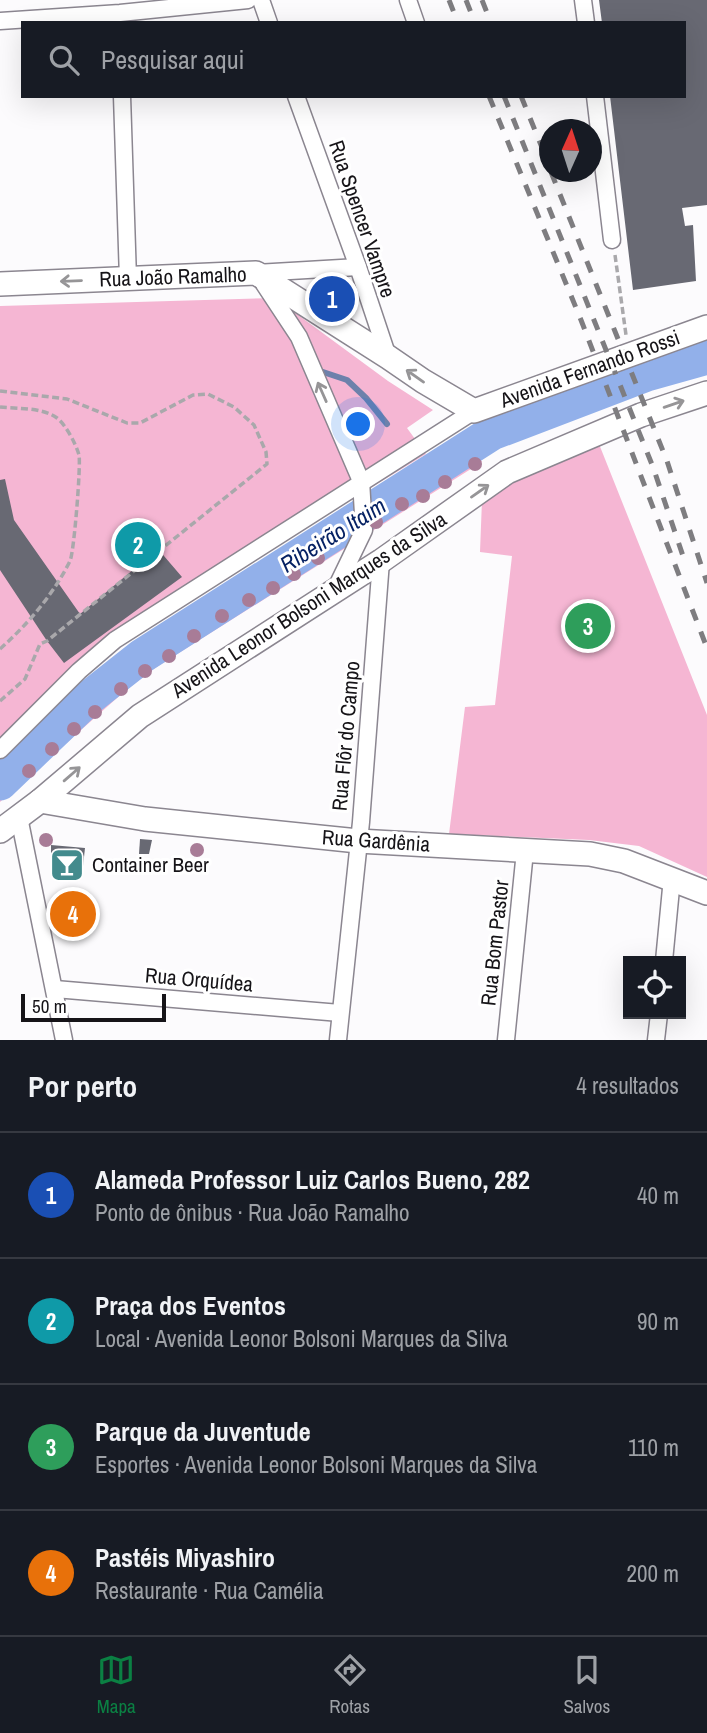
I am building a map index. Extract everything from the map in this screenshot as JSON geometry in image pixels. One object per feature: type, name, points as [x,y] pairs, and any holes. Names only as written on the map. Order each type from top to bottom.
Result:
[{"type":"main road","name":"Rua João Ramalho","points":[[0,284],[256,273],[422,381],[474,411]]},
{"type":"main road","name":"Avenida Fernando Rossi","points":[[474,411],[707,327]]},
{"type":"main road","name":"Avenida Leonor Bolsoni Marques da Silva","points":[[0,831],[40,802],[140,716],[382,561],[507,472],[641,415],[707,393]]},
{"type":"main road","name":"Rua Gardênia","points":[[40,802],[145,819],[358,841],[590,854],[624,861],[707,894]]},
{"type":"street","points":[[0,21],[120,18],[248,0]]},
{"type":"street","points":[[261,0],[268,21]]},
{"type":"street","points":[[408,0],[415,21]]},
{"type":"street","points":[[583,0],[586,21]]},
{"type":"street","points":[[122,98],[128,279]]},
{"type":"street","name":"Rua Spencer Vampre","points":[[297,98],[388,357]]},
{"type":"street","points":[[595,98],[612,240]]},
{"type":"street","points":[[256,273],[358,267]]},
{"type":"street","points":[[256,273],[299,337],[361,481],[364,530],[335,590]]},
{"type":"street","points":[[0,750],[79,671],[116,640],[474,411]]},
{"type":"street","name":"Rua Flôr do Campo","points":[[338,1040],[382,561]]},
{"type":"street","points":[[19,817],[64,1040]]},
{"type":"street","name":"Rua Bom Pastor","points":[[506,1040],[525,851]]},
{"type":"street","points":[[664,956],[672,878]]},
{"type":"street","name":"Rua Orquídea","points":[[55,989],[340,1013]]},
{"type":"street","points":[[656,1040],[658,1019]]},
{"type":"path","points":[[612,240],[627,342]]},
{"type":"path","points":[[0,391],[67,399],[127,423],[139,423],[192,395],[208,394],[234,407],[254,425],[266,452],[267,464],[40,644],[25,679],[0,701]]},
{"type":"path","points":[[0,407],[46,412],[59,419],[79,456],[72,558],[58,583],[32,618],[0,649]]},
{"type":"shaded area","points":[[275,298],[388,381],[433,410],[407,428],[426,454],[127,637],[0,756],[0,306]]},
{"type":"shaded area","points":[[599,444],[707,715],[707,877],[639,846],[589,840],[449,834],[465,707],[495,705],[512,556],[480,552],[482,500],[526,474]]},
{"type":"shaded area","points":[[478,457],[482,462],[155,668],[126,690],[0,802],[0,791],[117,683],[139,667]]},
{"type":"water","points":[[707,343],[707,372],[651,389],[642,363]]},
{"type":"building","points":[[599,0],[707,0],[707,205],[682,208],[685,226],[693,225],[696,281],[633,290],[610,98],[686,98],[686,21],[602,21]]},
{"type":"building","points":[[5,479],[14,520],[80,614],[158,549],[182,577],[64,663],[0,570],[0,480]]},
{"type":"building","points":[[140,839],[152,840],[149,854],[139,854]]},
{"type":"building","name":"Container Beer","points":[[51,845],[85,848],[82,875],[51,873]]},
{"type":"waterway","name":"Ribeirão Itaim","points":[[0,783],[90,697],[142,656],[492,433],[647,374],[707,357]]},
{"type":"waterway","points":[[320,371],[347,380],[387,424]]},
{"type":"railway","points":[[449,0],[457,21]]},
{"type":"railway","points":[[466,0],[474,21]]},
{"type":"railway","points":[[482,0],[490,21]]},
{"type":"railway","points":[[490,98],[581,320],[707,648]]},
{"type":"railway","points":[[505,98],[653,467],[683,556]]},
{"type":"railway","points":[[522,98],[539,140]]},
{"type":"railway","points":[[555,182],[667,461],[707,583]]},
{"type":"place","name":"Alameda Professor Luiz Carlos Bueno, 282","points":[[332,299]]},
{"type":"place","name":"Praça dos Eventos","points":[[138,545]]},
{"type":"place","name":"Parque da Juventude","points":[[588,626]]},
{"type":"place","name":"Container Beer","points":[[67,865]]},
{"type":"place","name":"Pastéis Miyashiro","points":[[73,914]]}]
